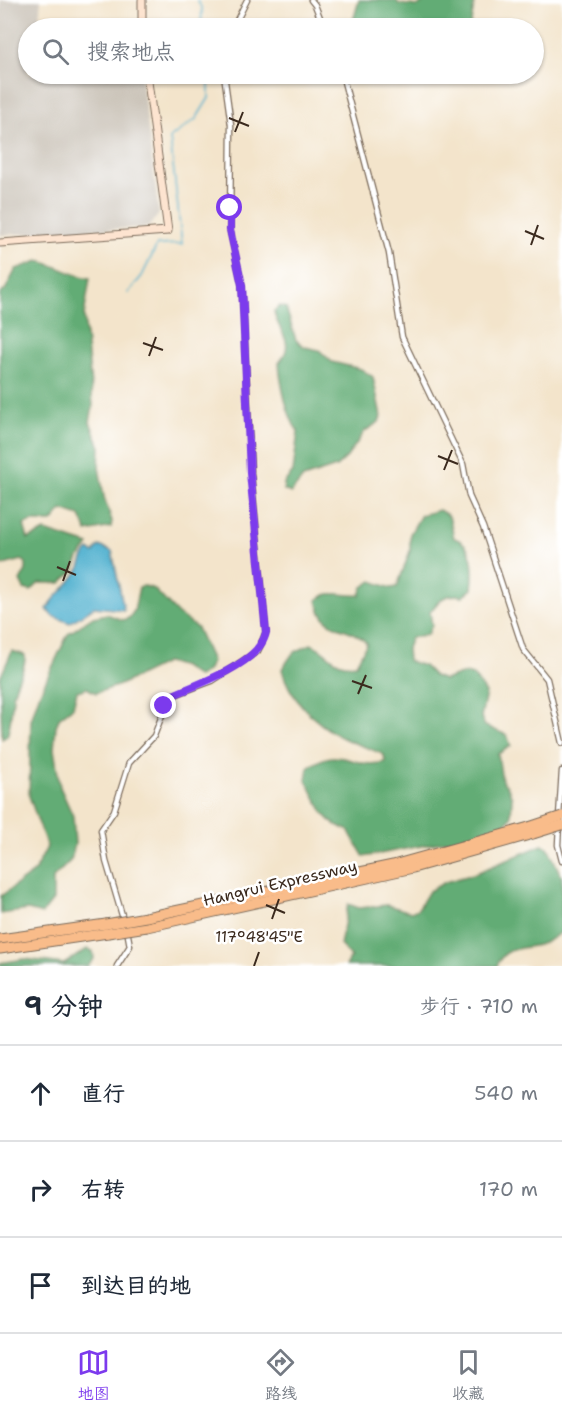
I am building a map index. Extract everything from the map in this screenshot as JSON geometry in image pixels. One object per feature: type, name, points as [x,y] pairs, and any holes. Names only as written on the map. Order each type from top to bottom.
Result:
[{"type":"highway","name":"Hangrui Expressway","points":[[531,830],[562,816]]},
{"type":"highway","name":"Hangrui Expressway","points":[[0,949],[146,922],[393,865],[531,830],[562,825]]},
{"type":"highway","name":"Hangrui Expressway","points":[[0,939],[107,929]]},
{"type":"street","points":[[142,0],[142,18]]},
{"type":"street","points":[[238,18],[247,0]]},
{"type":"street","points":[[311,0],[320,18]]},
{"type":"street","points":[[0,243],[168,231],[148,84]]},
{"type":"street","points":[[117,966],[130,942],[108,869],[101,833],[114,810],[129,763],[154,736],[169,697],[212,681],[250,656],[261,647],[266,632],[250,473],[242,285],[230,230],[231,125],[225,84]]},
{"type":"street","points":[[345,84],[389,252],[402,337],[463,465],[469,496],[483,526],[523,649],[547,679],[562,743]]},
{"type":"street","points":[[562,771],[558,845],[562,861]]},
{"type":"shaded area","points":[[0,0],[41,0],[39,18],[18,18],[18,84],[142,84],[159,214],[149,227],[0,235]]},
{"type":"green space","points":[[359,0],[396,0],[399,4],[418,6],[427,0],[475,0],[472,18],[354,18]]},
{"type":"green space","points":[[38,261],[90,278],[84,316],[93,405],[90,422],[100,447],[99,467],[104,497],[112,521],[111,527],[87,532],[80,516],[62,510],[52,522],[32,522],[24,525],[28,539],[45,531],[89,545],[79,558],[73,572],[61,583],[39,583],[31,591],[24,589],[20,581],[26,570],[26,563],[22,560],[0,566],[0,294],[5,290],[16,269]]},
{"type":"green space","points":[[280,306],[286,308],[296,340],[305,347],[319,350],[332,362],[361,369],[373,377],[381,416],[379,422],[365,431],[347,457],[336,467],[303,478],[291,493],[284,490],[284,483],[293,472],[298,431],[287,409],[281,379],[279,363],[284,355],[286,343],[274,311]]},
{"type":"green space","points":[[439,510],[449,516],[454,538],[466,546],[472,559],[472,589],[463,596],[447,596],[437,604],[430,612],[432,625],[428,634],[411,638],[407,648],[408,661],[424,666],[434,676],[444,680],[464,674],[472,675],[486,693],[481,717],[485,726],[507,735],[511,746],[498,754],[502,781],[508,787],[512,798],[511,817],[505,825],[468,837],[364,857],[348,830],[334,824],[324,814],[306,780],[308,768],[329,757],[373,764],[385,762],[384,755],[351,742],[322,725],[304,709],[290,690],[282,669],[293,653],[311,644],[342,664],[356,664],[367,643],[325,619],[317,600],[327,594],[360,595],[363,587],[372,581],[391,588],[397,587],[410,551],[410,534],[421,515]]},
{"type":"green space","points":[[139,587],[154,589],[178,614],[197,628],[212,661],[207,671],[198,677],[183,667],[167,662],[120,685],[96,693],[87,688],[77,691],[73,707],[60,717],[56,726],[54,749],[60,787],[73,816],[75,844],[71,860],[53,878],[53,900],[42,914],[28,910],[1,914],[1,896],[34,872],[47,847],[29,796],[31,720],[39,695],[68,634],[93,617],[107,614],[122,620],[129,618],[134,611]]},
{"type":"green space","points":[[12,651],[25,655],[25,660],[14,692],[9,731],[2,739],[0,678]]},
{"type":"green space","points":[[542,845],[548,847],[562,878],[562,932],[541,944],[509,951],[500,959],[497,966],[346,966],[351,957],[340,945],[348,904],[359,908],[387,905],[411,912],[418,909],[429,891],[445,882],[474,874]]},
{"type":"green space","points":[[87,949],[93,951],[94,959],[88,966],[0,966],[0,963],[25,959],[64,964]]},
{"type":"water","points":[[99,546],[112,551],[124,610],[94,607],[70,623],[52,616],[47,609],[51,603],[77,573],[87,552],[89,550],[94,553]]},
{"type":"waterway","points":[[197,0],[202,9],[202,18]]},
{"type":"waterway","points":[[128,293],[142,276],[157,245],[182,244],[170,138],[196,119],[209,98],[209,84]]},
{"type":"route","points":[[164,706],[172,695],[212,681],[225,670],[258,651],[266,632],[250,473],[242,285],[230,230],[230,208]]}]
